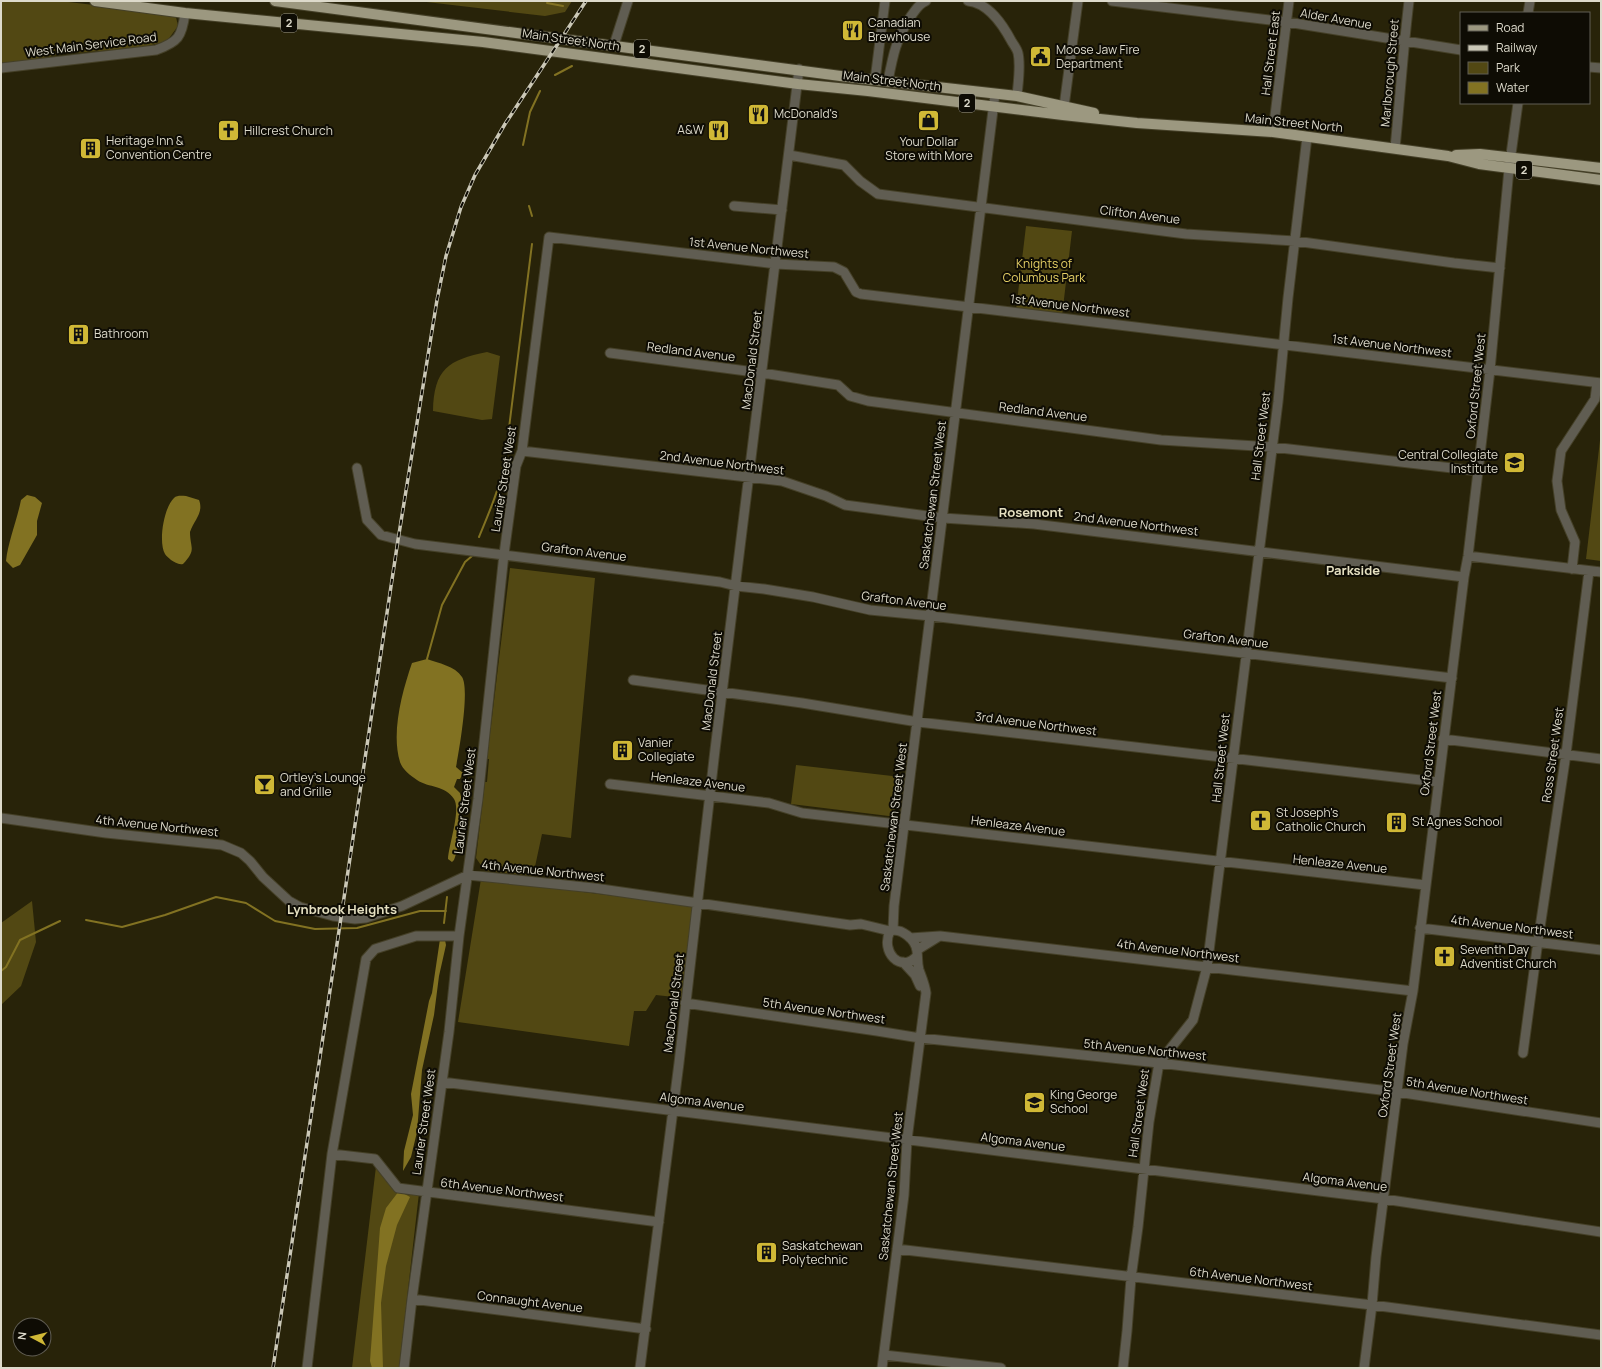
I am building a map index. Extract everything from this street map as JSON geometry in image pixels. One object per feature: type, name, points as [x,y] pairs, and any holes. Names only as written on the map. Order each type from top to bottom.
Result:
[{"type":"main road","name":"Main Street North","points":[[96,1],[185,13],[483,42],[798,84],[993,106],[1063,111],[1137,123],[1273,132],[1448,156],[1479,164],[1510,169],[1601,180]]},
{"type":"main road","name":"Main Street North","points":[[275,1],[477,29],[614,45],[875,80],[1017,96],[1063,111]]},
{"type":"main road","name":"Main Street North","points":[[1448,156],[1480,154],[1601,168]]},
{"type":"street","points":[[614,45],[628,1]]},
{"type":"street","points":[[875,80],[886,1]]},
{"type":"street","points":[[912,16],[914,1]]},
{"type":"street","points":[[888,81],[895,45],[903,28],[919,4],[926,1]]},
{"type":"street","points":[[968,1],[988,10],[1005,27],[1018,52],[1019,74],[1017,96]]},
{"type":"street","points":[[1063,111],[1078,1]]},
{"type":"street","name":"Alder Avenue","points":[[1112,1],[1286,22],[1460,50]]},
{"type":"street","name":"Hall Street East","points":[[1273,132],[1289,1]]},
{"type":"street","name":"Marlborough Street","points":[[1395,148],[1409,1]]},
{"type":"street","points":[[1528,12],[1530,1]]},
{"type":"street","name":"West Main Service Road","points":[[1,68],[156,50],[173,44],[183,28],[185,13]]},
{"type":"street","points":[[1590,67],[1601,68]]},
{"type":"street","name":"MacDonald Street","points":[[640,1368],[646,1329],[799,69]]},
{"type":"street","name":"Saskatchewan Street West","points":[[895,931],[898,920],[896,898],[995,94]]},
{"type":"street","name":"Oxford Street West","points":[[1364,1368],[1372,1305],[1376,1256],[1403,1044],[1413,991],[1443,739],[1468,556],[1490,370],[1518,104]]},
{"type":"street","name":"Hall Street West","points":[[1123,1368],[1143,1169],[1158,1063],[1193,1020],[1207,967],[1222,862],[1272,447],[1307,137]]},
{"type":"street","name":"Clifton Avenue","points":[[789,155],[844,165],[860,181],[878,194],[1186,234],[1295,241],[1500,268]]},
{"type":"street","points":[[734,206],[782,210]]},
{"type":"street","name":"1st Avenue Northwest","points":[[549,237],[776,264],[834,267],[844,272],[856,292],[861,294],[1599,383]]},
{"type":"street","name":"Laurier Street West","points":[[404,1368],[468,876],[504,554],[516,466],[522,451],[549,237]]},
{"type":"street","name":"Redland Avenue","points":[[610,353],[762,373],[838,385],[850,396],[868,401],[956,413],[1161,440],[1272,447],[1478,471]]},
{"type":"street","points":[[1572,569],[1575,542],[1561,510],[1557,481],[1561,451],[1595,399],[1599,383]]},
{"type":"street","name":"2nd Avenue Northwest","points":[[522,451],[782,481],[826,496],[846,505],[943,518],[1034,524],[1464,577]]},
{"type":"street","name":"Grafton Avenue","points":[[357,468],[367,520],[381,535],[415,544],[720,582],[736,586],[813,597],[870,610],[1452,678]]},
{"type":"street","points":[[1468,556],[1601,572]]},
{"type":"street","name":"Ross Street West","points":[[1523,1053],[1566,754],[1588,571]]},
{"type":"street","name":"3rd Avenue Northwest","points":[[633,680],[802,703],[918,722],[1438,782]]},
{"type":"street","points":[[1443,739],[1601,758]]},
{"type":"street","name":"Henleaze Avenue","points":[[610,784],[769,803],[802,813],[1425,885]]},
{"type":"street","name":"4th Avenue Northwest","points":[[1,818],[106,834],[222,845],[241,853],[250,860],[262,877],[289,901],[300,907],[333,916],[355,919],[366,918],[402,906],[468,876],[594,888],[850,925],[861,924],[895,931]]},
{"type":"street","name":"4th Avenue Northwest","points":[[850,925],[861,930],[877,933],[887,941]]},
{"type":"street","name":"4th Avenue Northwest","points":[[1420,928],[1538,941],[1601,950]]},
{"type":"street","points":[[917,953],[910,938],[895,931],[887,941],[889,953],[892,958],[903,962],[909,961],[917,953],[940,936]]},
{"type":"street","points":[[308,1368],[332,1154],[366,959],[375,949],[416,936],[459,936]]},
{"type":"street","name":"4th Avenue Northwest","points":[[910,938],[940,936],[1413,991]]},
{"type":"street","name":"Saskatchewan Street West","points":[[882,1368],[904,1195],[907,1140],[924,1006],[926,1001],[925,986],[919,969],[917,953]]},
{"type":"street","name":"Saskatchewan Street West","points":[[903,962],[920,984],[921,1001],[924,1006]]},
{"type":"street","name":"5th Avenue Northwest","points":[[685,1003],[920,1038],[1158,1063],[1397,1092],[1601,1124]]},
{"type":"street","name":"Algoma Avenue","points":[[442,1082],[1384,1199],[1601,1232]]},
{"type":"street","name":"6th Avenue Northwest","points":[[332,1154],[374,1159],[398,1188],[659,1222]]},
{"type":"street","name":"6th Avenue Northwest","points":[[897,1250],[1372,1305],[1601,1335]]},
{"type":"street","name":"Connaught Avenue","points":[[412,1299],[646,1329]]},
{"type":"street","points":[[884,1354],[1000,1368]]},
{"type":"green space","points":[[1,1],[60,1],[170,14],[176,17],[178,26],[167,41],[140,48],[61,54],[40,59],[1,63]]},
{"type":"green space","points":[[418,1],[572,1],[565,12],[545,16]]},
{"type":"green space","name":"Knights of Columbus Park","points":[[1026,226],[1072,231],[1062,316],[1016,310]]},
{"type":"green space","points":[[487,352],[500,356],[492,419],[482,420],[433,411],[436,385],[440,376],[446,369],[453,363],[462,359]]},
{"type":"green space","points":[[1601,432],[1601,561],[1586,559]]},
{"type":"green space","points":[[510,568],[595,578],[571,838],[542,834],[533,876],[485,871],[476,858],[485,782],[487,782],[489,759],[487,759]]},
{"type":"green space","points":[[796,765],[901,777],[897,817],[791,804]]},
{"type":"green space","points":[[481,879],[694,906],[683,998],[656,995],[646,1011],[634,1011],[629,1046],[458,1022]]},
{"type":"green space","points":[[32,901],[36,942],[21,986],[1,1005],[1,923]]},
{"type":"green space","points":[[377,1158],[399,1185],[419,1193],[399,1368],[352,1368]]},
{"type":"water","points":[[27,495],[35,497],[42,503],[37,521],[37,535],[20,565],[13,568],[6,561],[7,554],[21,500]]},
{"type":"water","points":[[177,496],[186,496],[199,500],[200,509],[190,532],[192,548],[190,555],[183,564],[180,564],[171,560],[165,554],[163,549],[162,533],[170,502]]},
{"type":"water","points":[[427,659],[446,665],[455,670],[462,677],[464,684],[465,694],[463,720],[456,767],[463,773],[460,779],[457,779],[454,787],[460,793],[464,808],[458,837],[457,851],[452,862],[448,859],[456,811],[454,799],[446,791],[422,783],[405,770],[401,765],[398,751],[397,726],[401,699],[408,674],[412,663]]},
{"type":"water","points":[[440,939],[445,940],[446,945],[439,976],[434,1015],[422,1070],[417,1132],[411,1157],[403,1171],[404,1151],[413,1115],[411,1094],[429,1001],[432,993]]},
{"type":"water","points":[[399,1191],[410,1197],[397,1225],[386,1266],[381,1303],[383,1368],[372,1368],[370,1361],[380,1228],[386,1208]]},
{"type":"waterway","points":[[547,3],[563,6]]},
{"type":"waterway","points":[[555,75],[572,66]]},
{"type":"waterway","points":[[523,145],[530,112],[540,91]]},
{"type":"waterway","points":[[529,206],[532,216]]},
{"type":"waterway","points":[[508,436],[532,244]]},
{"type":"waterway","points":[[479,537],[499,485],[505,452]]},
{"type":"waterway","points":[[427,659],[442,605],[465,562],[472,556]]},
{"type":"waterway","points":[[86,920],[122,927],[165,915],[216,897],[246,903],[275,921],[315,929],[357,928],[420,911],[446,911]]},
{"type":"waterway","points":[[444,923],[447,897]]},
{"type":"waterway","points":[[1,971],[6,967],[20,940],[60,921]]},
{"type":"railway","points":[[273,1368],[398,540],[437,300],[446,256],[461,207],[475,175],[505,124],[586,1]]},
{"type":"place","name":"Canadian Brewhouse","points":[[852,30]]},
{"type":"place","name":"Moose Jaw Fire Department","points":[[1040,57]]},
{"type":"place","name":"McDonald's","points":[[758,114]]},
{"type":"place","name":"Your Dollar Store with More","points":[[929,121]]},
{"type":"place","name":"A&W","points":[[719,130]]},
{"type":"place","name":"Hillcrest Church","points":[[228,131]]},
{"type":"place","name":"Heritage Inn & Convention Centre","points":[[91,148]]},
{"type":"place","name":"Bathroom","points":[[79,334]]},
{"type":"place","name":"Central Collegiate Institute","points":[[1514,462]]},
{"type":"place","name":"Vanier Collegiate","points":[[622,750]]},
{"type":"place","name":"Ortley's Lounge and Grille","points":[[265,785]]},
{"type":"place","name":"St Joseph's Catholic Church","points":[[1260,820]]},
{"type":"place","name":"St Agnes School","points":[[1396,822]]},
{"type":"place","name":"Seventh Day Adventist Church","points":[[1445,957]]},
{"type":"place","name":"King George School","points":[[1035,1102]]},
{"type":"place","name":"Saskatchewan Polytechnic","points":[[766,1253]]},
{"type":"district","name":"Rosemont","points":[[1031,512]]},
{"type":"district","name":"Parkside","points":[[1353,570]]},
{"type":"district","name":"Lynbrook Heights","points":[[342,909]]}]
